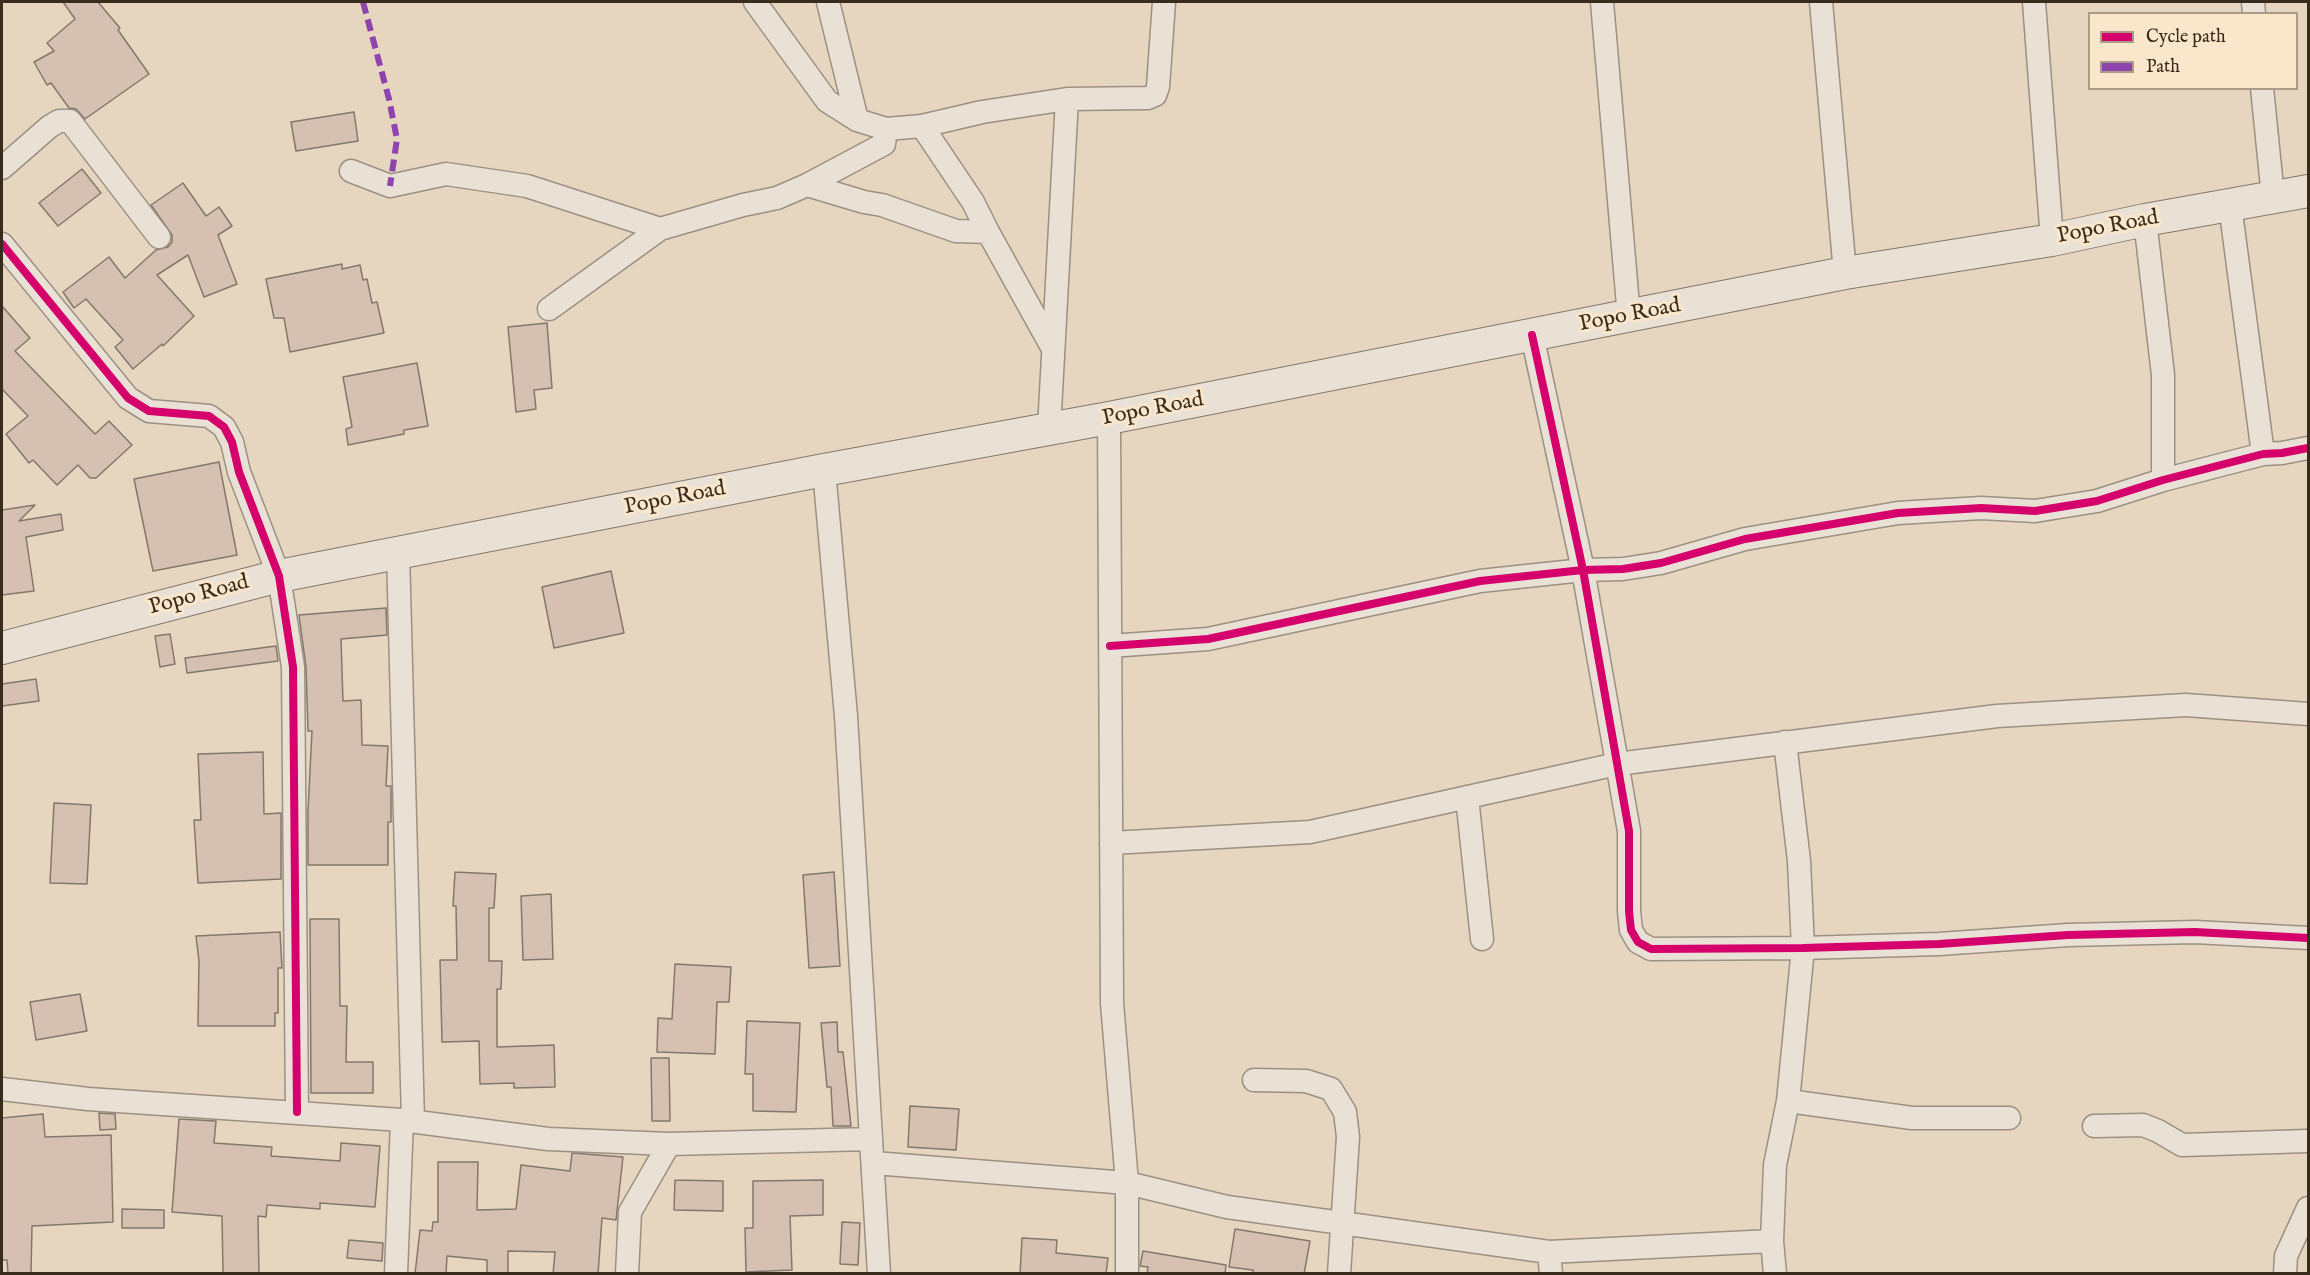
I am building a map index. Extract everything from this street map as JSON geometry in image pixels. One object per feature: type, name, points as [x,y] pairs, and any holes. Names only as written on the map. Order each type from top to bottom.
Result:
[{"type":"main road","name":"Popo Road","points":[[2,648],[279,576],[398,552],[1109,418],[1845,273],[2052,240],[2145,220],[2308,191]]},
{"type":"street","points":[[754,2],[827,101],[857,120],[886,129],[922,126],[982,112],[1067,99],[1148,98],[1155,94],[1158,87],[1164,2]]},
{"type":"street","points":[[828,2],[857,120]]},
{"type":"street","points":[[1602,2],[1629,317]]},
{"type":"street","points":[[1821,2],[1845,273]]},
{"type":"street","points":[[2034,2],[2052,240]]},
{"type":"street","points":[[2262,90],[2273,197]]},
{"type":"street","points":[[1049,429],[1067,99]]},
{"type":"street","points":[[2,168],[49,127],[59,121],[70,121],[159,237]]},
{"type":"street","points":[[922,126],[973,202],[1053,349]]},
{"type":"street","points":[[549,309],[660,230],[715,213],[777,198],[807,185],[884,144],[886,129]]},
{"type":"street","points":[[351,171],[390,186],[446,174],[526,186],[660,230]]},
{"type":"street","points":[[807,185],[882,205],[956,231],[988,232]]},
{"type":"street","points":[[2230,205],[2263,454]]},
{"type":"street","points":[[2145,220],[2163,375],[2163,480]]},
{"type":"street","points":[[2,244],[128,398],[150,411],[208,416],[224,427],[232,442],[239,472],[279,576],[292,667],[297,1112]]},
{"type":"street","points":[[1532,335],[1583,570],[1629,831],[1629,911],[1631,930],[1638,942],[1651,949],[1939,944],[2068,935],[2195,932],[2308,938]]},
{"type":"street","points":[[1109,418],[1112,1003],[1127,1183],[1127,1274]]},
{"type":"street","points":[[1110,646],[1208,639],[1480,581],[1583,570],[1623,569],[1661,563],[1745,539],[1898,513],[1981,508],[2036,511],[2097,501],[2163,480],[2263,454],[2308,448]]},
{"type":"street","points":[[824,470],[846,716],[879,1274]]},
{"type":"street","points":[[396,1274],[408,1121],[398,552]]},
{"type":"street","points":[[1111,843],[1310,832],[1617,764],[1997,716],[2186,705],[2308,714]]},
{"type":"street","points":[[1775,1274],[1772,1241],[1775,1165],[1788,1101],[1803,948],[1799,861],[1785,742]]},
{"type":"street","points":[[1467,797],[1482,939]]},
{"type":"street","points":[[1254,1080],[1306,1082],[1331,1089],[1345,1112],[1348,1137],[1339,1274]]},
{"type":"street","points":[[2,1089],[88,1099],[408,1121],[548,1139],[669,1144],[871,1138]]},
{"type":"street","points":[[1788,1101],[1912,1118],[2009,1118]]},
{"type":"street","points":[[2094,1126],[2143,1125],[2182,1145],[2308,1141]]},
{"type":"street","points":[[627,1274],[630,1212],[669,1144]]},
{"type":"street","points":[[873,1163],[1127,1183],[1227,1207],[1343,1222],[1550,1263],[1772,1241]]},
{"type":"street","points":[[2284,1274],[2286,1256],[2308,1208]]},
{"type":"building","points":[[63,2],[98,2],[120,28],[118,30],[149,74],[85,119],[76,109],[69,108],[51,83],[47,85],[34,62],[54,51],[47,43],[75,19]]},
{"type":"building","points":[[354,112],[358,141],[296,151],[291,122]]},
{"type":"building","points":[[82,169],[101,193],[58,226],[39,203]]},
{"type":"building","points":[[183,183],[206,216],[219,207],[232,226],[218,235],[237,284],[204,297],[188,255],[157,275],[194,316],[163,346],[162,344],[133,369],[115,347],[123,340],[86,299],[74,308],[63,292],[109,257],[125,278],[156,250],[168,247],[172,242],[172,235],[151,205]]},
{"type":"building","points":[[342,264],[342,269],[360,265],[363,280],[367,279],[372,303],[377,302],[384,333],[290,352],[284,318],[274,318],[266,279]]},
{"type":"building","points":[[2,306],[30,338],[15,351],[95,434],[109,421],[132,445],[96,478],[90,478],[78,465],[57,485],[33,460],[29,463],[6,434],[28,416],[2,389]]},
{"type":"building","points":[[547,323],[552,388],[534,390],[536,409],[516,412],[508,327]]},
{"type":"building","points":[[417,363],[428,426],[404,430],[404,434],[348,445],[346,429],[352,427],[343,377]]},
{"type":"building","points":[[219,462],[237,555],[153,571],[134,479]]},
{"type":"building","points":[[35,505],[19,521],[61,514],[63,530],[26,537],[34,591],[2,595],[2,510]]},
{"type":"building","points":[[611,571],[624,633],[554,648],[542,587]]},
{"type":"building","points":[[386,608],[387,635],[341,639],[343,701],[361,700],[362,745],[388,746],[386,786],[391,786],[391,822],[388,822],[388,865],[308,865],[312,731],[308,731],[306,667],[299,615]]},
{"type":"building","points":[[170,634],[175,664],[160,667],[155,636]]},
{"type":"building","points":[[276,646],[278,661],[187,673],[185,658]]},
{"type":"building","points":[[36,679],[39,701],[2,706],[2,684]]},
{"type":"building","points":[[263,752],[264,814],[281,813],[281,879],[198,883],[194,820],[201,820],[198,754]]},
{"type":"building","points":[[54,803],[91,805],[87,884],[50,883]]},
{"type":"building","points":[[455,872],[496,874],[494,908],[489,908],[489,961],[502,961],[501,989],[497,989],[497,1047],[554,1045],[555,1087],[514,1088],[514,1083],[480,1084],[479,1041],[442,1042],[440,960],[457,960],[456,906],[453,906]]},
{"type":"building","points":[[834,872],[840,966],[809,968],[803,875]]},
{"type":"building","points":[[551,894],[553,959],[523,960],[521,896]]},
{"type":"building","points":[[310,919],[339,919],[340,1006],[347,1006],[346,1062],[373,1062],[373,1093],[311,1093]]},
{"type":"building","points":[[280,932],[282,968],[278,968],[278,1013],[275,1013],[275,1026],[198,1026],[199,961],[196,936]]},
{"type":"building","points":[[675,964],[731,967],[729,1002],[717,1002],[715,1054],[657,1052],[658,1018],[672,1019]]},
{"type":"building","points":[[80,994],[87,1031],[36,1040],[30,1002]]},
{"type":"building","points":[[747,1021],[800,1023],[796,1112],[753,1111],[753,1074],[745,1074]]},
{"type":"building","points":[[837,1022],[838,1052],[843,1052],[851,1126],[833,1126],[831,1087],[827,1087],[821,1023]]},
{"type":"building","points":[[651,1058],[669,1058],[670,1121],[652,1121]]},
{"type":"building","points":[[910,1106],[959,1109],[956,1150],[908,1147]]},
{"type":"building","points":[[99,1113],[115,1114],[116,1129],[100,1130]]},
{"type":"building","points":[[43,1114],[45,1137],[111,1135],[113,1222],[32,1226],[31,1274],[8,1274],[7,1260],[2,1260],[2,1118]]},
{"type":"building","points":[[179,1119],[216,1121],[214,1143],[272,1147],[271,1156],[340,1161],[341,1143],[380,1146],[375,1207],[320,1203],[320,1209],[267,1205],[266,1217],[258,1216],[259,1274],[223,1274],[222,1216],[172,1212]]},
{"type":"building","points":[[572,1153],[623,1157],[616,1220],[602,1218],[598,1274],[553,1274],[555,1252],[508,1251],[508,1274],[487,1274],[487,1260],[447,1256],[446,1274],[415,1274],[420,1230],[432,1231],[433,1222],[438,1222],[438,1162],[478,1162],[477,1210],[516,1209],[521,1165],[570,1171]]},
{"type":"building","points":[[675,1180],[723,1181],[723,1211],[674,1210]]},
{"type":"building","points":[[823,1180],[823,1215],[790,1216],[792,1270],[746,1272],[745,1228],[753,1228],[753,1181]]},
{"type":"building","points":[[122,1209],[164,1210],[164,1228],[122,1228]]},
{"type":"building","points":[[842,1222],[860,1223],[858,1265],[840,1264]]},
{"type":"building","points":[[1235,1229],[1310,1241],[1304,1274],[1253,1274],[1253,1270],[1229,1267]]},
{"type":"building","points":[[1022,1238],[1057,1240],[1056,1253],[1108,1258],[1106,1274],[1020,1274]]},
{"type":"building","points":[[349,1240],[383,1243],[382,1261],[347,1258]]},
{"type":"building","points":[[1143,1251],[1226,1265],[1225,1274],[1147,1274],[1148,1267],[1140,1266]]},
{"type":"marked path","points":[[363,2],[389,99],[397,139],[390,186]]},
{"type":"cycle path","points":[[2,244],[128,398],[149,411],[209,416],[224,427],[232,442],[239,472],[279,576],[293,667],[297,1112]]},
{"type":"cycle path","points":[[1532,335],[1583,570],[1629,831],[1629,911],[1631,930],[1638,942],[1651,949],[1939,944],[2068,935],[2195,932],[2308,938]]},
{"type":"cycle path","points":[[1110,646],[1208,639],[1480,581],[1583,570],[1623,569],[1661,563],[1745,539],[1898,513],[1981,508],[2035,511],[2097,501],[2163,480],[2263,454],[2308,448]]}]
